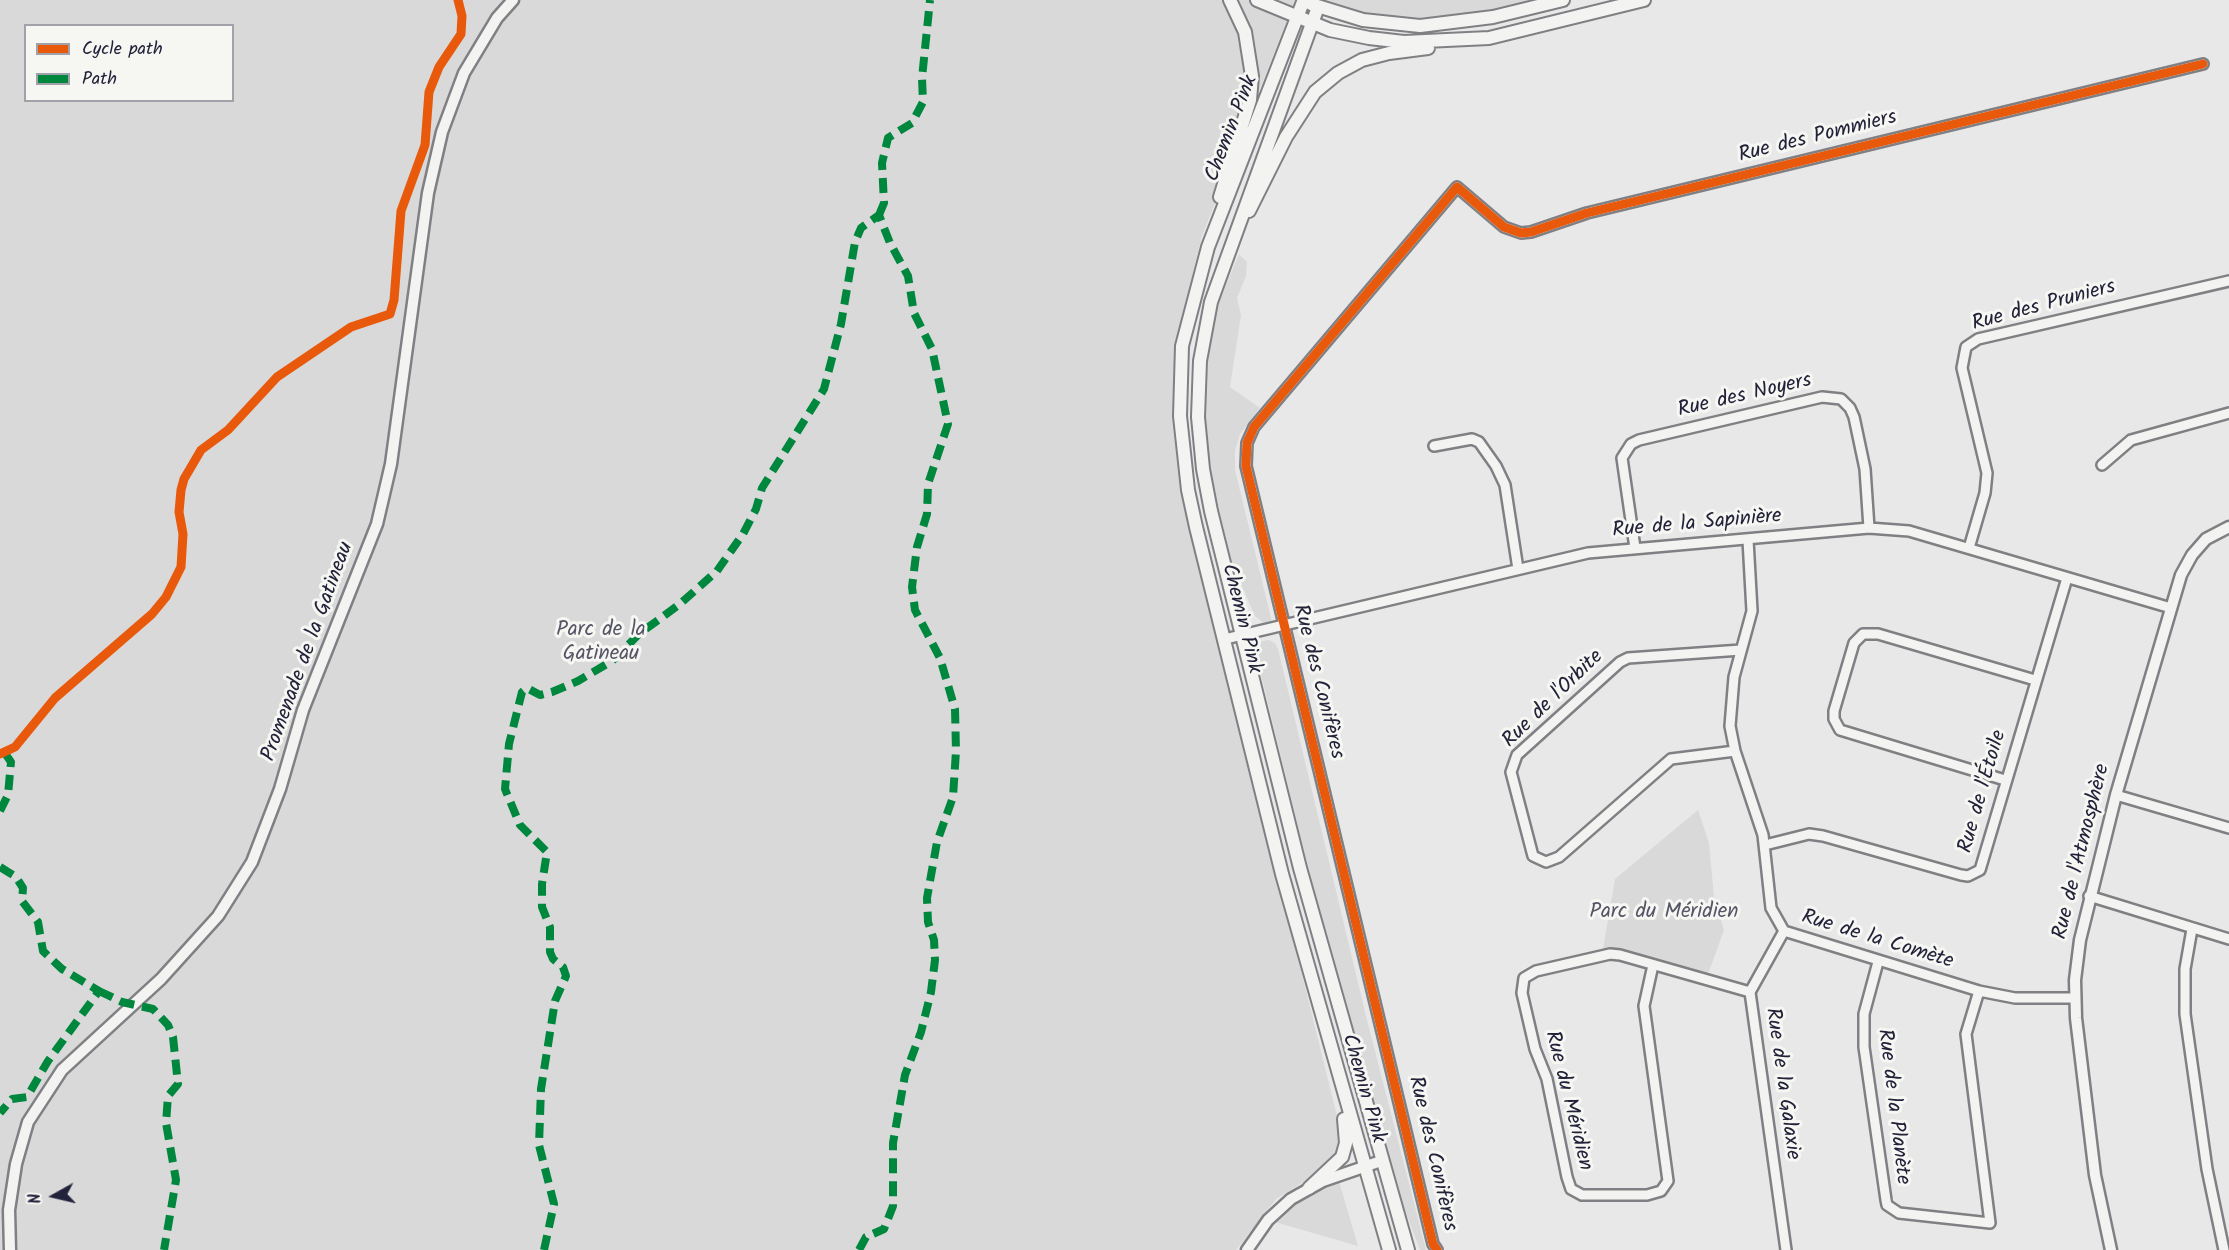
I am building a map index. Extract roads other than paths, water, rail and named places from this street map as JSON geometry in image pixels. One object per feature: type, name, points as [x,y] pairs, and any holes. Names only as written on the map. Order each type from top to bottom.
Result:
[{"type":"main road","points":[[1208,247],[1250,100],[1252,76],[1245,32],[1230,0]]},
{"type":"main road","points":[[1257,0],[1297,18],[1353,35],[1385,40],[1434,42],[1490,38]]},
{"type":"main road","points":[[1301,1],[1363,20],[1420,26],[1493,17],[1563,0]]},
{"type":"main road","points":[[1229,246],[1303,107],[1329,79],[1362,60],[1381,55],[1490,38],[1644,0]]},
{"type":"main road","name":"Chemin Pink","points":[[1301,1],[1297,18],[1208,247],[1182,346],[1180,416],[1188,490],[1225,639],[1307,966],[1389,1250]]},
{"type":"main road","name":"Chemin Pink","points":[[1318,7],[1229,246],[1207,319],[1200,361],[1198,417],[1206,487],[1303,879],[1408,1250]]},
{"type":"main road","points":[[1307,966],[1346,1134],[1342,1157],[1309,1188]]},
{"type":"street","name":"Promenade de la Gatineau","points":[[10,1250],[9,1210],[16,1164],[28,1122],[62,1070],[160,979],[218,916],[252,862],[280,789],[303,710],[377,524],[391,464],[428,193],[442,132],[464,73],[497,18],[513,0]]},
{"type":"street","name":"Rue des Pommiers","points":[[1457,187],[1504,227],[1521,233],[1531,232],[1587,213],[2203,64]]},
{"type":"street","name":"Rue des Conifères","points":[[1437,1250],[1246,466],[1250,436],[1457,187]]},
{"type":"street","name":"Rue des Pruniers","points":[[1969,548],[1984,493],[1986,473],[1962,368],[1966,347],[1978,339],[2229,281]]},
{"type":"street","name":"Rue des Noyers","points":[[1635,548],[1622,458],[1631,444],[1639,440],[1822,397],[1840,399],[1850,408],[1854,417],[1866,477],[1869,528]]},
{"type":"street","points":[[2102,465],[2131,440],[2229,413]]},
{"type":"street","points":[[1434,446],[1472,439],[1479,442],[1496,466],[1505,485],[1518,569]]},
{"type":"street","name":"Rue de l'Atmosphère","points":[[2110,1250],[2095,1175],[2074,998],[2080,940],[2089,896],[2116,795],[2181,575],[2192,555],[2206,539],[2229,527]]},
{"type":"street","name":"Rue de la Sapinière","points":[[1225,639],[1588,553],[1869,528],[1909,531],[2171,608]]},
{"type":"street","name":"Rue de la Comète","points":[[1748,540],[1753,602],[1730,700],[1730,726],[1735,751],[1765,845],[1769,899],[1784,931],[1878,962],[1979,991],[2015,998],[2074,998]]},
{"type":"street","name":"Rue de l'Étoile","points":[[1765,845],[1809,834],[1968,876],[1980,870],[2067,578]]},
{"type":"street","points":[[2005,780],[1840,730],[1834,719],[1834,711],[1854,644],[1863,634],[1878,634],[2035,681]]},
{"type":"street","name":"Rue de l'Orbite","points":[[1735,751],[1671,759],[1559,857],[1546,862],[1533,856],[1511,772],[1517,755],[1620,662],[1628,658],[1741,650]]},
{"type":"street","points":[[2116,795],[2229,828]]},
{"type":"street","points":[[2089,896],[2229,939]]},
{"type":"street","points":[[2192,929],[2185,969],[2185,1014],[2207,1169],[2224,1250]]},
{"type":"street","name":"Rue de la Galaxie","points":[[1784,931],[1750,992],[1786,1250]]},
{"type":"street","name":"Rue du Méridien","points":[[1653,965],[1644,1006],[1668,1181],[1661,1191],[1647,1195],[1582,1195],[1571,1189],[1567,1177],[1547,1079],[1535,1049],[1521,985],[1524,978],[1536,970],[1602,955],[1620,955],[1750,992]]},
{"type":"street","name":"Rue de la Planète","points":[[1878,962],[1864,1014],[1864,1047],[1887,1205],[1899,1213],[1990,1223],[1966,1034],[1979,991]]},
{"type":"street","points":[[1247,1250],[1268,1220],[1282,1205],[1309,1188],[1381,1161]]},
{"type":"park label","name":"Parc de la Gatineau","points":[[601,643]]},
{"type":"park label","name":"Parc du Méridien","points":[[1664,913]]}]
